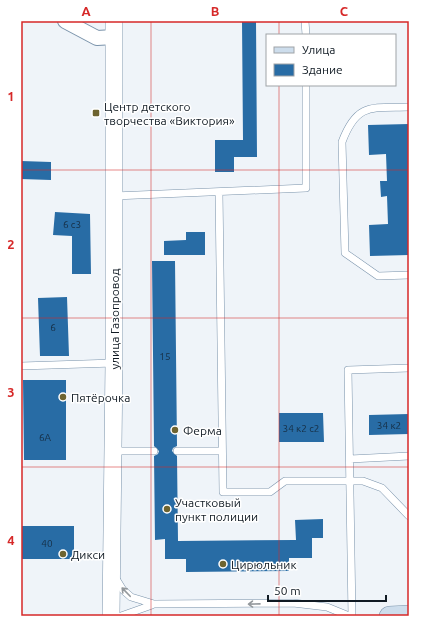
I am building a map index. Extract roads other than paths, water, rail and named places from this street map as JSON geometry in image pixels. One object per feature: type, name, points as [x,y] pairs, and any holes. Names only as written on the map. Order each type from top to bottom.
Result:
[{"type":"main road","points":[[389,616],[409,615]]},
{"type":"street","points":[[65,21],[97,38],[114,29]]},
{"type":"street","name":"улица Газопровод","points":[[111,616],[114,363],[114,29]]},
{"type":"lane","points":[[305,21],[306,34]]},
{"type":"lane","points":[[114,196],[306,188],[306,86]]},
{"type":"lane","points":[[409,107],[367,108],[357,115],[347,127],[342,142],[345,253],[378,276],[409,275]]},
{"type":"lane","points":[[219,192],[222,492],[270,492],[284,481],[363,481],[382,488],[409,516]]},
{"type":"lane","points":[[21,366],[114,363]]},
{"type":"lane","points":[[121,616],[154,604],[293,603],[327,607],[351,616],[348,370],[409,368]]},
{"type":"lane","points":[[113,451],[154,451]]},
{"type":"lane","points":[[177,451],[222,451]]},
{"type":"lane","points":[[350,459],[409,456]]},
{"type":"lane","points":[[112,565],[116,579],[131,597],[154,604]]},
{"type":"place","name":"Центр детского творчества «Виктория»","points":[[96,113]]},
{"type":"place","name":"Пятёрочка","points":[[63,397]]},
{"type":"place","name":"Ферма","points":[[175,430]]},
{"type":"place","name":"Участковый пункт полиции","points":[[167,509]]},
{"type":"place","name":"Дикси","points":[[63,554]]},
{"type":"place","name":"Цирюльник","points":[[223,564]]}]
